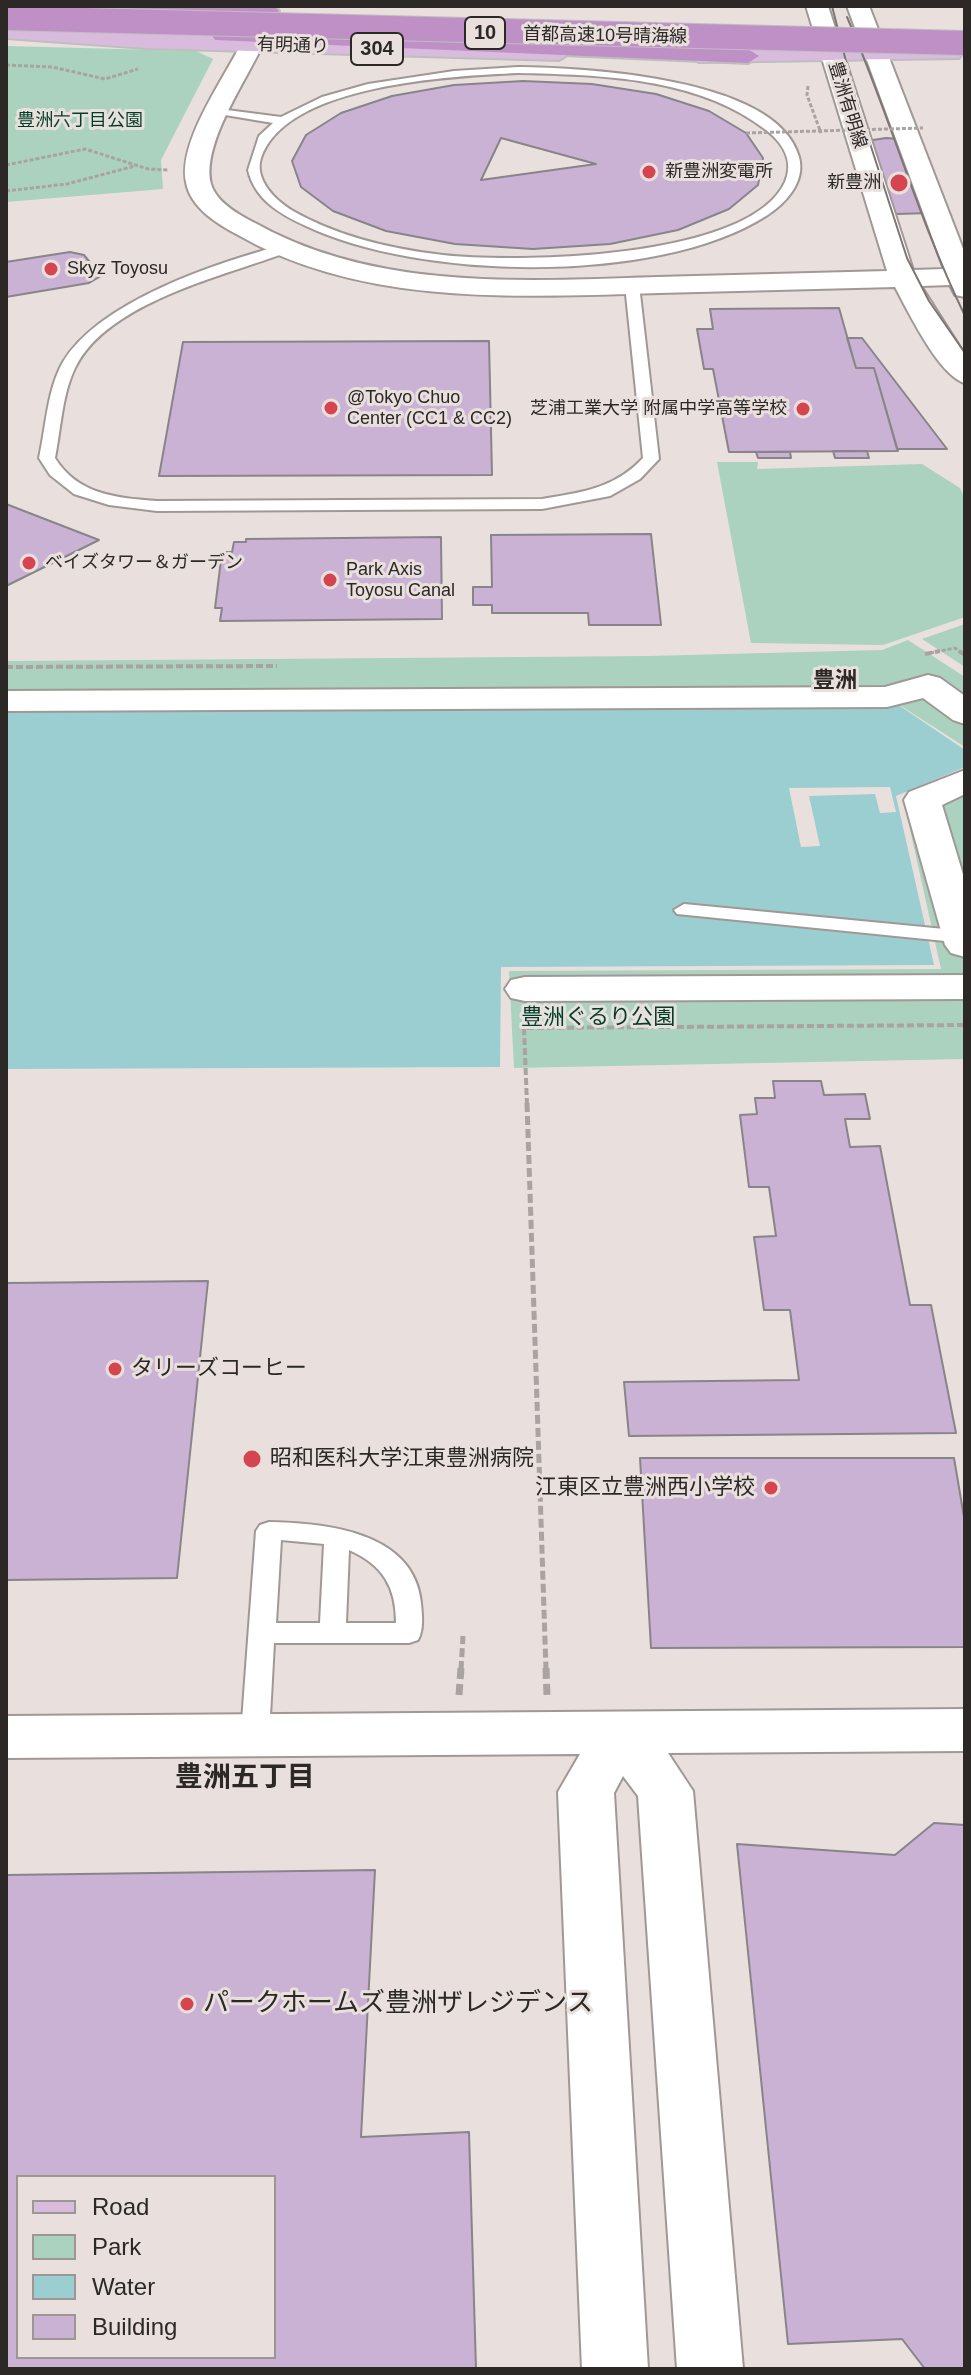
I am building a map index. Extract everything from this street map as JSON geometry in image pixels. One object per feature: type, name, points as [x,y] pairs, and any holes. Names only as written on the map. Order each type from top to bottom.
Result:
[{"type":"highway","name":"10","points":[[115,6],[340,13],[451,32]]},
{"type":"highway","name":"首都高速10号晴海線","points":[[6,13],[965,37]]},
{"type":"highway","name":"首都高速10号晴海線","points":[[6,13],[965,43]]},
{"type":"highway","name":"10","points":[[6,29],[451,32],[748,56]]},
{"type":"main road","name":"有明通り","points":[[6,13],[451,32],[820,17],[867,28],[965,29]]},
{"type":"main road","name":"有明通り","points":[[6,29],[252,44],[748,56],[965,53]]},
{"type":"street","name":"豊洲有明線","points":[[858,6],[963,280]]},
{"type":"street","name":"豊洲有明線","points":[[820,17],[902,276],[935,334],[965,374]]},
{"type":"street","points":[[252,44],[196,160],[198,186],[217,211],[251,235],[283,249],[340,267],[418,281],[539,287],[902,276],[963,280]]},
{"type":"street","points":[[6,701],[887,697],[928,685],[965,713]]},
{"type":"street","points":[[964,939],[922,800],[965,781]]},
{"type":"street","points":[[525,989],[965,987]]},
{"type":"street","points":[[6,1737],[965,1730]]},
{"type":"street","points":[[615,2369],[586,1792],[621,1732]]},
{"type":"street","points":[[621,1732],[665,1791],[710,2369]]},
{"type":"lane","points":[[219,113],[285,121],[341,95],[417,78],[502,70],[594,73],[680,88],[748,113],[784,139],[794,159],[794,173],[784,193],[763,212],[727,230],[687,243],[575,261],[455,259],[397,251],[340,236],[305,222],[275,203],[256,179],[254,158],[266,137],[285,121]]},
{"type":"lane","points":[[283,249],[109,320],[82,343],[68,366],[47,458],[63,483],[118,502],[157,506],[542,504],[605,493],[635,476],[651,459],[632,285]]},
{"type":"lane","points":[[684,910],[964,939]]},
{"type":"lane","points":[[255,1735],[269,1531],[337,1536],[366,1548],[404,1583],[409,1633],[263,1633]]},
{"type":"lane","points":[[333,1633],[337,1536]]},
{"type":"path","points":[[746,133],[791,129],[923,128]]},
{"type":"path","points":[[6,165],[85,149],[136,166],[170,170]]},
{"type":"path","points":[[6,191],[67,184],[136,166]]},
{"type":"path","points":[[921,655],[965,643]]},
{"type":"path","points":[[955,648],[965,655]]},
{"type":"path","points":[[6,667],[282,666]]},
{"type":"path","points":[[547,1697],[524,1028],[965,1025]]},
{"type":"path","points":[[459,1695],[463,1636]]},
{"type":"green space","name":"豊洲六丁目公園","points":[[6,46],[196,51],[213,59],[161,160],[163,189],[6,202]]},
{"type":"green space","points":[[717,462],[758,462],[757,469],[922,464],[960,488],[965,499],[965,617],[883,645],[751,643]]},
{"type":"green space","points":[[965,624],[965,667],[922,639]]},
{"type":"green space","points":[[908,640],[965,677],[965,747],[898,704],[6,708],[6,661],[649,656],[882,650]]},
{"type":"green space","name":"豊洲ぐるり公園","points":[[965,772],[965,1059],[514,1068],[509,971],[941,969],[903,798]]},
{"type":"water","points":[[897,704],[965,750],[965,767],[896,796],[934,965],[501,967],[500,1067],[6,1069],[6,709]]},
{"type":"pier","points":[[890,787],[896,812],[880,813],[875,794],[809,796],[820,846],[801,847],[789,788]]},
{"type":"building","name":"新豊洲変電所","points":[[523,81],[592,84],[656,94],[709,111],[746,133],[763,158],[758,185],[729,209],[678,230],[610,244],[533,249],[455,244],[386,231],[333,211],[301,187],[292,161],[306,135],[341,113],[392,96],[454,85]],"holes":[[[501,138],[596,164],[481,180]]]},
{"type":"building","points":[[901,139],[929,213],[897,214],[879,209],[860,142]]},
{"type":"building","name":"Skyz Toyosu","points":[[70,252],[84,255],[101,276],[89,283],[6,297],[6,262]]},
{"type":"building","name":"芝浦工業大学 附属中学高等学校","points":[[839,308],[856,368],[874,368],[898,451],[729,452],[713,369],[704,369],[697,329],[713,329],[710,309]]},
{"type":"building","points":[[847,338],[862,338],[947,449],[897,449],[874,368],[856,368]]},
{"type":"building","name":"@Tokyo Chuo Center (CC1 & CC2)","points":[[489,341],[492,475],[159,476],[183,342]]},
{"type":"building","points":[[833,451],[867,451],[869,458],[835,458]]},
{"type":"building","points":[[756,452],[790,452],[791,458],[758,458]]},
{"type":"building","name":"ベイズタワー＆ガーデン","points":[[6,504],[99,540],[6,586]]},
{"type":"building","points":[[651,534],[661,625],[589,625],[588,613],[492,613],[492,605],[473,605],[473,587],[492,587],[491,535]]},
{"type":"building","name":"Park Axis Toyosu Canal","points":[[441,537],[442,619],[220,621],[222,608],[215,608],[222,552],[232,552],[234,542],[246,542],[246,539]]},
{"type":"building","points":[[773,1081],[821,1081],[824,1095],[865,1094],[870,1119],[845,1119],[850,1147],[880,1146],[910,1305],[931,1305],[956,1433],[629,1436],[624,1382],[799,1380],[790,1310],[764,1310],[754,1237],[776,1236],[769,1187],[749,1187],[740,1115],[757,1114],[755,1098],[775,1098]]},
{"type":"building","points":[[208,1281],[177,1578],[6,1580],[6,1283]]},
{"type":"building","points":[[640,1458],[954,1458],[965,1523],[965,1647],[651,1648]]},
{"type":"building","points":[[934,1823],[965,1825],[965,2369],[925,2369],[902,2339],[788,2344],[737,1844],[895,1855]]},
{"type":"building","name":"パークホームズ豊洲ザレジデンス","points":[[375,1870],[361,2137],[469,2132],[476,2369],[6,2369],[6,1875]]},
{"type":"tram line","points":[[832,6],[855,97],[907,258],[929,301],[965,353]]},
{"type":"tram line","points":[[847,17],[933,242],[965,316]]},
{"type":"place","name":"新豊洲変電所","points":[[649,172]]},
{"type":"place","name":"新豊洲","points":[[899,183]]},
{"type":"place","name":"Skyz Toyosu","points":[[51,269]]},
{"type":"place","name":"@Tokyo Chuo Center (CC1 & CC2)","points":[[331,408]]},
{"type":"place","name":"芝浦工業大学 附属中学高等学校","points":[[803,409]]},
{"type":"place","name":"ベイズタワー＆ガーデン","points":[[29,563]]},
{"type":"place","name":"Park Axis Toyosu Canal","points":[[330,580]]},
{"type":"place","name":"タリーズコーヒー","points":[[115,1369]]},
{"type":"place","name":"昭和医科大学江東豊洲病院","points":[[252,1459]]},
{"type":"place","name":"江東区立豊洲西小学校","points":[[771,1488]]},
{"type":"place","name":"パークホームズ豊洲ザレジデンス","points":[[187,2004]]},
{"type":"district","name":"豊洲","points":[[835,681]]},
{"type":"district","name":"豊洲五丁目","points":[[245,1778]]}]
